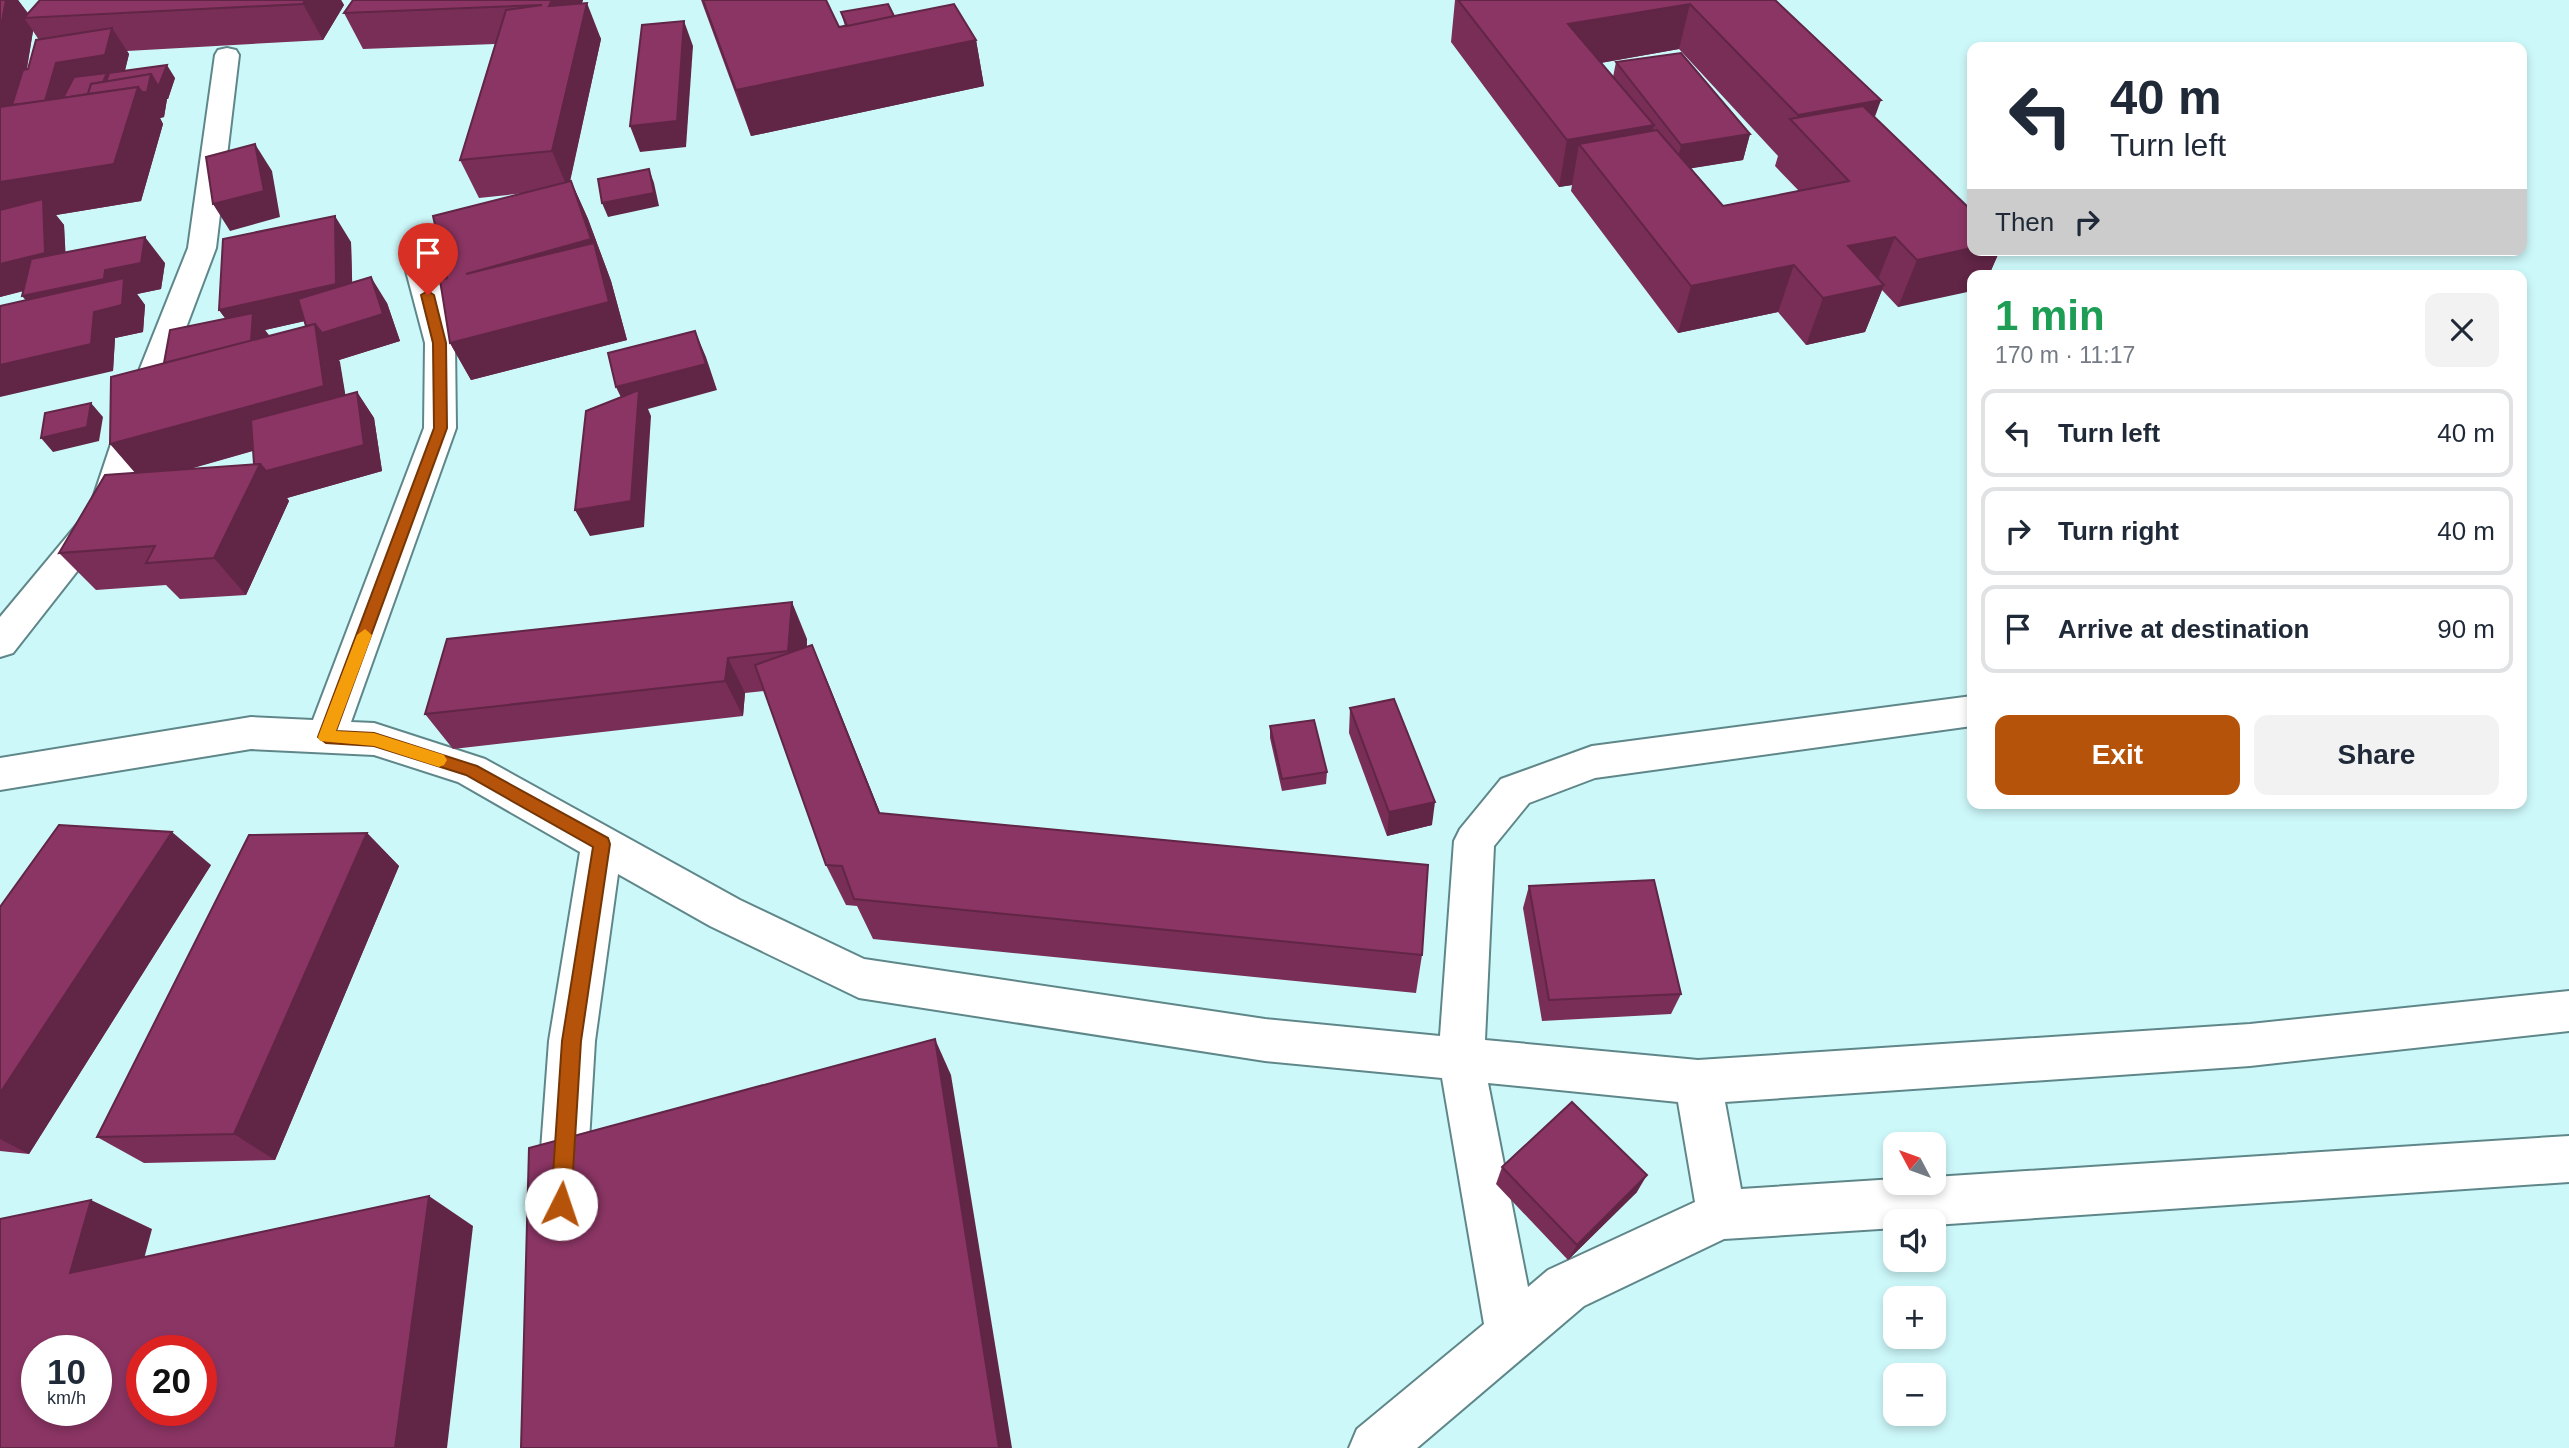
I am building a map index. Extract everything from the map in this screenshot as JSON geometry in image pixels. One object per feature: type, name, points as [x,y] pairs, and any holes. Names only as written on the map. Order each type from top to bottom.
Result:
[{"type":"street","points":[[0,643],[105,514],[132,426],[202,248],[227,55]]},
{"type":"street","points":[[326,737],[440,428],[440,343],[421,271]]},
{"type":"street","points":[[1511,1334],[1461,1059],[1475,841],[1516,791],[1592,762],[1967,712]]},
{"type":"street","points":[[0,774],[251,733],[374,739],[471,770],[725,913],[859,978],[1265,1040],[1698,1082],[2250,1045],[2569,1012]]},
{"type":"street","points":[[559,1231],[572,1041],[602,844]]},
{"type":"street","points":[[1698,1082],[1722,1215]]},
{"type":"street","points":[[1376,1448],[1566,1288],[1722,1215],[2569,1159]]},
{"type":"building","points":[[0,0],[6,0],[0,32]]},
{"type":"building","points":[[40,0],[305,0],[303,4],[24,18]]},
{"type":"building","points":[[353,0],[552,0],[549,6],[587,3],[552,151],[460,160],[506,10],[542,5],[344,13]]},
{"type":"building","points":[[703,0],[826,0],[839,27],[954,4],[976,40],[736,90]]},
{"type":"building","points":[[1458,0],[1775,0],[1881,100],[1798,115],[1690,4],[1568,24],[1654,125],[1567,140]]},
{"type":"building","points":[[888,4],[894,16],[847,26],[841,12]]},
{"type":"building","points":[[684,21],[677,121],[630,126],[642,25]]},
{"type":"building","points":[[112,28],[105,55],[56,63],[45,101],[12,105],[23,70],[28,69],[36,40]]},
{"type":"building","points":[[1681,53],[1750,134],[1681,145],[1616,62]]},
{"type":"building","points":[[167,65],[158,86],[151,74],[106,82],[109,73]]},
{"type":"building","points":[[107,73],[103,82],[91,84],[88,94],[63,98],[74,77]]},
{"type":"building","points":[[151,74],[147,92],[142,92],[138,87],[88,94],[91,84]]},
{"type":"building","points":[[138,87],[114,164],[0,182],[0,107]]},
{"type":"building","points":[[1863,106],[1967,206],[1967,249],[1917,260],[1895,237],[1848,246],[1884,285],[1823,298],[1794,265],[1691,286],[1579,144],[1657,130],[1723,206],[1849,181],[1790,119]]},
{"type":"building","points":[[255,144],[264,191],[213,204],[206,157]]},
{"type":"building","points":[[649,169],[654,193],[602,203],[598,179]]},
{"type":"building","points":[[571,181],[591,239],[466,274],[594,243],[609,302],[450,343],[440,280],[447,278],[433,216]]},
{"type":"building","points":[[43,199],[45,253],[0,264],[0,210]]},
{"type":"building","points":[[335,216],[336,284],[219,310],[223,239]]},
{"type":"building","points":[[145,237],[141,263],[105,270],[104,279],[22,296],[31,259]]},
{"type":"building","points":[[371,277],[383,314],[322,333],[315,324],[306,326],[298,299]]},
{"type":"building","points":[[124,278],[122,305],[94,312],[91,344],[0,365],[0,306]]},
{"type":"building","points":[[253,313],[251,341],[164,363],[170,330]]},
{"type":"building","points":[[315,324],[324,386],[110,444],[111,377]]},
{"type":"building","points":[[695,331],[706,364],[616,387],[608,353]]},
{"type":"building","points":[[639,390],[631,501],[575,510],[586,411]]},
{"type":"building","points":[[357,392],[364,445],[266,471],[260,464],[254,464],[251,420]]},
{"type":"building","points":[[91,403],[87,427],[41,438],[45,413]]},
{"type":"building","points":[[260,464],[214,558],[146,563],[155,546],[59,553],[105,475]]},
{"type":"building","points":[[792,602],[788,651],[728,658],[725,681],[425,714],[447,639]]},
{"type":"building","points":[[812,645],[879,813],[1428,865],[1422,955],[854,899],[842,866],[826,865],[755,665]]},
{"type":"building","points":[[1394,699],[1435,802],[1389,812],[1350,708]]},
{"type":"building","points":[[1314,720],[1327,772],[1282,779],[1270,726]]},
{"type":"building","points":[[59,825],[172,832],[0,1093],[0,907]]},
{"type":"building","points":[[367,833],[234,1134],[97,1137],[249,835]]},
{"type":"building","points":[[1654,880],[1681,994],[1549,1000],[1529,886]]},
{"type":"building","points":[[935,1039],[999,1448],[521,1448],[529,1148]]},
{"type":"building","points":[[1572,1102],[1647,1175],[1577,1245],[1502,1167]]},
{"type":"building","points":[[429,1196],[395,1448],[0,1448],[0,1219],[91,1200],[70,1273]]},
{"type":"slow traffic","points":[[365,635],[326,737],[374,739],[439,760]]},
{"type":"route","points":[[428,295],[440,343],[440,428],[326,737],[374,739],[471,770],[602,844],[572,1041],[561,1204]]}]
